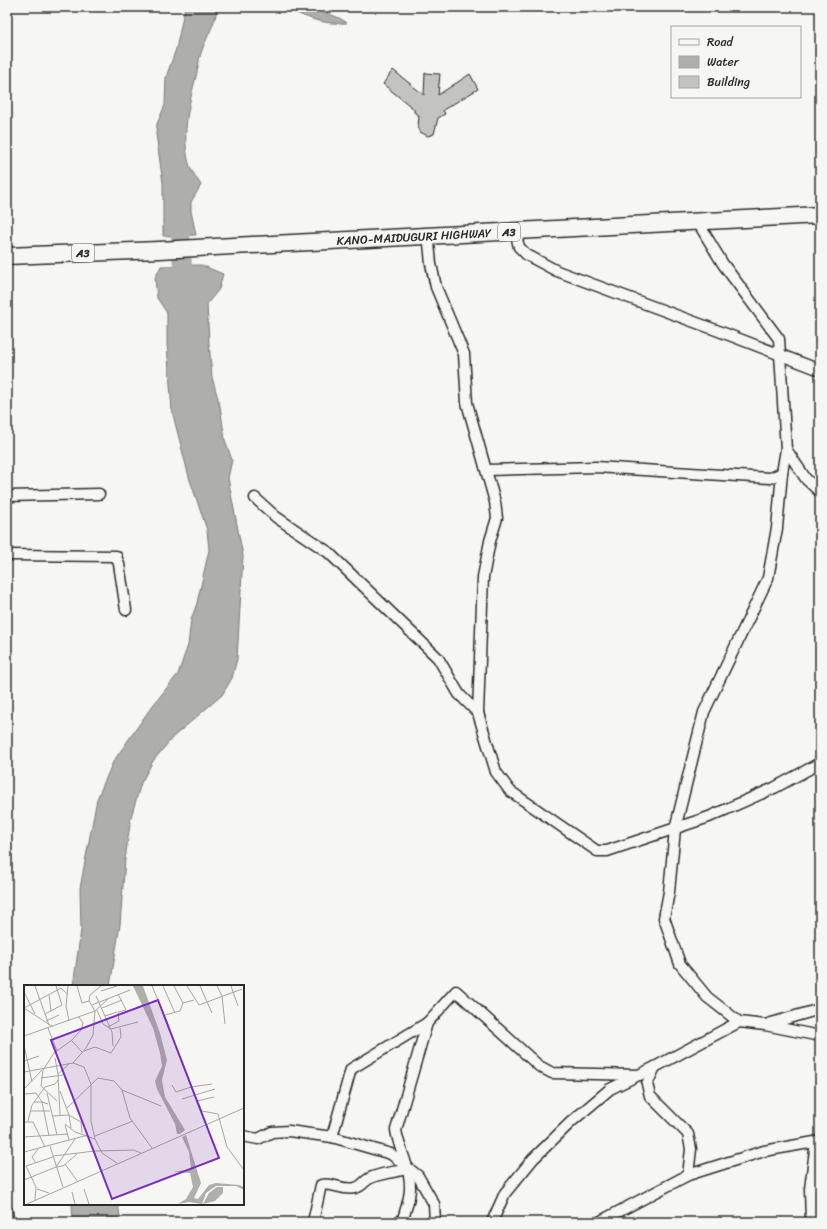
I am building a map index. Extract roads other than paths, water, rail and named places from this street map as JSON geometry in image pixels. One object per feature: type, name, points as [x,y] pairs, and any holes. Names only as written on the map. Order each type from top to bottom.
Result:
[{"type":"highway","name":"KANO-MAIDUGURI HIGHWAY","points":[[7,256],[159,250],[820,215]]},
{"type":"street","points":[[698,221],[723,264],[778,339],[781,356],[786,449],[782,473],[777,528],[768,578],[704,712],[675,828],[669,892],[664,918],[680,964],[707,997],[739,1022],[764,1025],[820,1036]]},
{"type":"street","points":[[515,231],[519,247],[527,255],[557,271],[820,370]]},
{"type":"street","points":[[431,236],[429,243],[431,264],[436,287],[464,354],[467,403],[495,502],[497,518],[490,541],[483,578],[478,713],[496,772],[510,791],[597,851],[607,851],[709,817],[774,788],[820,763]]},
{"type":"street","points":[[786,449],[806,479],[820,492]]},
{"type":"street","points":[[486,470],[596,467],[770,478],[782,473]]},
{"type":"street","points":[[7,496],[99,494]]},
{"type":"street","points":[[255,498],[276,517],[328,552],[438,658],[460,694],[478,713]]},
{"type":"street","points":[[7,555],[116,556],[119,564],[126,610]]},
{"type":"street","points":[[332,1137],[351,1069],[427,1023],[456,991],[539,1066],[552,1073],[640,1075]]},
{"type":"street","points":[[764,1025],[820,1009]]},
{"type":"street","points":[[492,1222],[505,1193],[533,1159],[571,1122],[610,1089],[655,1068],[739,1022]]},
{"type":"street","points":[[402,1222],[410,1188],[407,1168],[398,1143],[396,1130],[427,1023]]},
{"type":"street","points":[[655,1068],[647,1084],[650,1096],[688,1134],[690,1148],[688,1175]]},
{"type":"street","points":[[244,1136],[258,1139],[272,1132],[289,1130],[332,1137],[391,1154],[418,1176],[434,1204],[436,1222]]},
{"type":"street","points":[[599,1222],[688,1175],[764,1151],[818,1142],[810,1189],[811,1222]]},
{"type":"street","points":[[313,1222],[321,1185],[328,1183],[342,1188],[354,1188],[361,1186],[370,1178],[407,1168]]},
{"type":"street","points":[[7,1211],[8,1222]]},
{"type":"water","points":[[185,7],[217,7],[215,19],[200,56],[186,123],[187,156],[190,167],[201,185],[191,202],[191,211],[196,235],[163,236],[163,183],[156,134],[157,124],[165,105],[166,77],[176,49]]},
{"type":"water","points":[[285,7],[309,9],[326,13],[347,23],[330,23],[315,20]]},
{"type":"water","points":[[201,265],[223,274],[219,289],[207,304],[212,377],[220,406],[225,440],[232,460],[228,478],[243,556],[237,659],[232,678],[222,695],[173,737],[153,761],[141,783],[131,817],[125,859],[120,925],[110,985],[73,985],[81,930],[80,888],[97,799],[113,762],[150,709],[178,674],[188,645],[191,620],[197,603],[209,550],[207,530],[189,477],[172,411],[167,344],[167,313],[157,298],[155,278],[161,266]]},
{"type":"water","points":[[72,1205],[118,1205],[121,1222],[73,1222]]},
{"type":"waterway","points":[[179,210],[184,291]]}]
